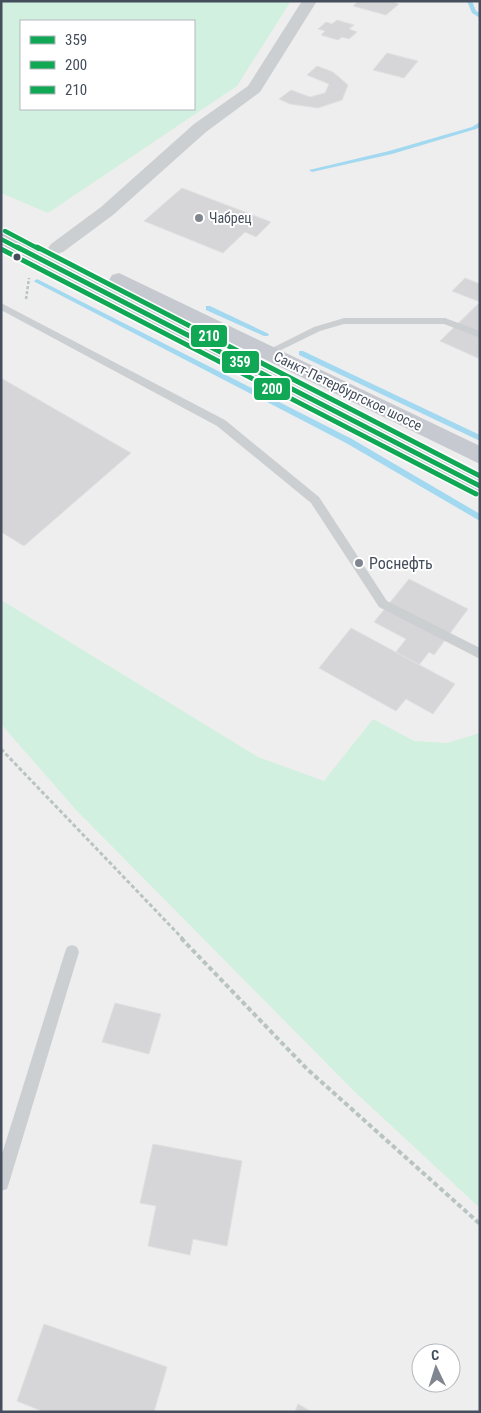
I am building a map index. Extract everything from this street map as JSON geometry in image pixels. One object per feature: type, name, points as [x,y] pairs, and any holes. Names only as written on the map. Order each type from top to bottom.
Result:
[{"type":"main road","name":"Санкт-Петербургское шоссе","points":[[1,220],[480,456]]},
{"type":"main road","name":"Санкт-Петербургское шоссе","points":[[1,239],[480,486]]},
{"type":"street","points":[[57,248],[108,210],[200,128],[254,89],[310,1]]},
{"type":"lane","points":[[1,306],[221,423],[315,500],[383,604],[480,654]]},
{"type":"lane","points":[[269,352],[317,329],[344,321],[445,321],[480,336]]},
{"type":"lane","points":[[1,1183],[72,952]]},
{"type":"path","points":[[26,320],[26,300],[30,269]]},
{"type":"path","points":[[1,749],[307,1070],[480,1224]]},
{"type":"green space","points":[[1,1],[291,1],[237,86],[48,213],[1,193]]},
{"type":"green space","points":[[1,600],[258,757],[324,781],[373,719],[414,741],[447,743],[480,733],[480,1208],[354,1091],[77,811],[1,724]]},
{"type":"building","points":[[358,1],[391,1],[399,4],[386,15],[353,6]]},
{"type":"building","points":[[337,20],[354,25],[349,29],[357,32],[349,39],[342,37],[338,40],[321,35],[325,31],[318,29],[326,22],[332,24]]},
{"type":"building","points":[[387,53],[418,61],[404,78],[373,70]]},
{"type":"building","points":[[317,66],[333,72],[348,85],[342,100],[318,108],[290,104],[279,99],[291,90],[310,97],[325,93],[329,84],[307,75]]},
{"type":"building","points":[[182,188],[271,222],[256,237],[245,232],[223,253],[144,221]]},
{"type":"building","points":[[465,278],[480,284],[480,302],[452,291]]},
{"type":"building","points":[[480,302],[480,359],[440,341]]},
{"type":"building","points":[[1,378],[131,453],[24,546],[1,532]]},
{"type":"building","points":[[409,579],[468,609],[434,655],[429,652],[419,665],[396,652],[406,639],[374,622]]},
{"type":"building","points":[[351,628],[455,684],[433,714],[406,699],[396,711],[319,668]]},
{"type":"building","points":[[115,1003],[161,1014],[149,1054],[102,1042]]},
{"type":"building","points":[[153,1144],[242,1161],[227,1246],[193,1239],[190,1255],[148,1246],[156,1206],[140,1203]]},
{"type":"building","points":[[44,1324],[167,1367],[154,1412],[44,1412],[17,1401]]},
{"type":"building","points":[[298,1404],[312,1412],[295,1412]]},
{"type":"waterway","points":[[469,1],[474,12],[480,16]]},
{"type":"waterway","points":[[312,170],[390,153],[474,128],[480,124]]},
{"type":"waterway","points":[[37,281],[349,441],[480,518]]},
{"type":"waterway","points":[[208,308],[266,334]]},
{"type":"waterway","points":[[301,353],[480,438]]},
{"type":"transit line","name":"210","points":[[5,231],[480,476]]},
{"type":"transit line","name":"359","points":[[1,239],[480,486]]},
{"type":"transit line","name":"200","points":[[1,249],[476,494]]},
{"type":"place","name":"Чабрец","points":[[199,218]]},
{"type":"place","name":"Роснефть","points":[[359,563]]}]
